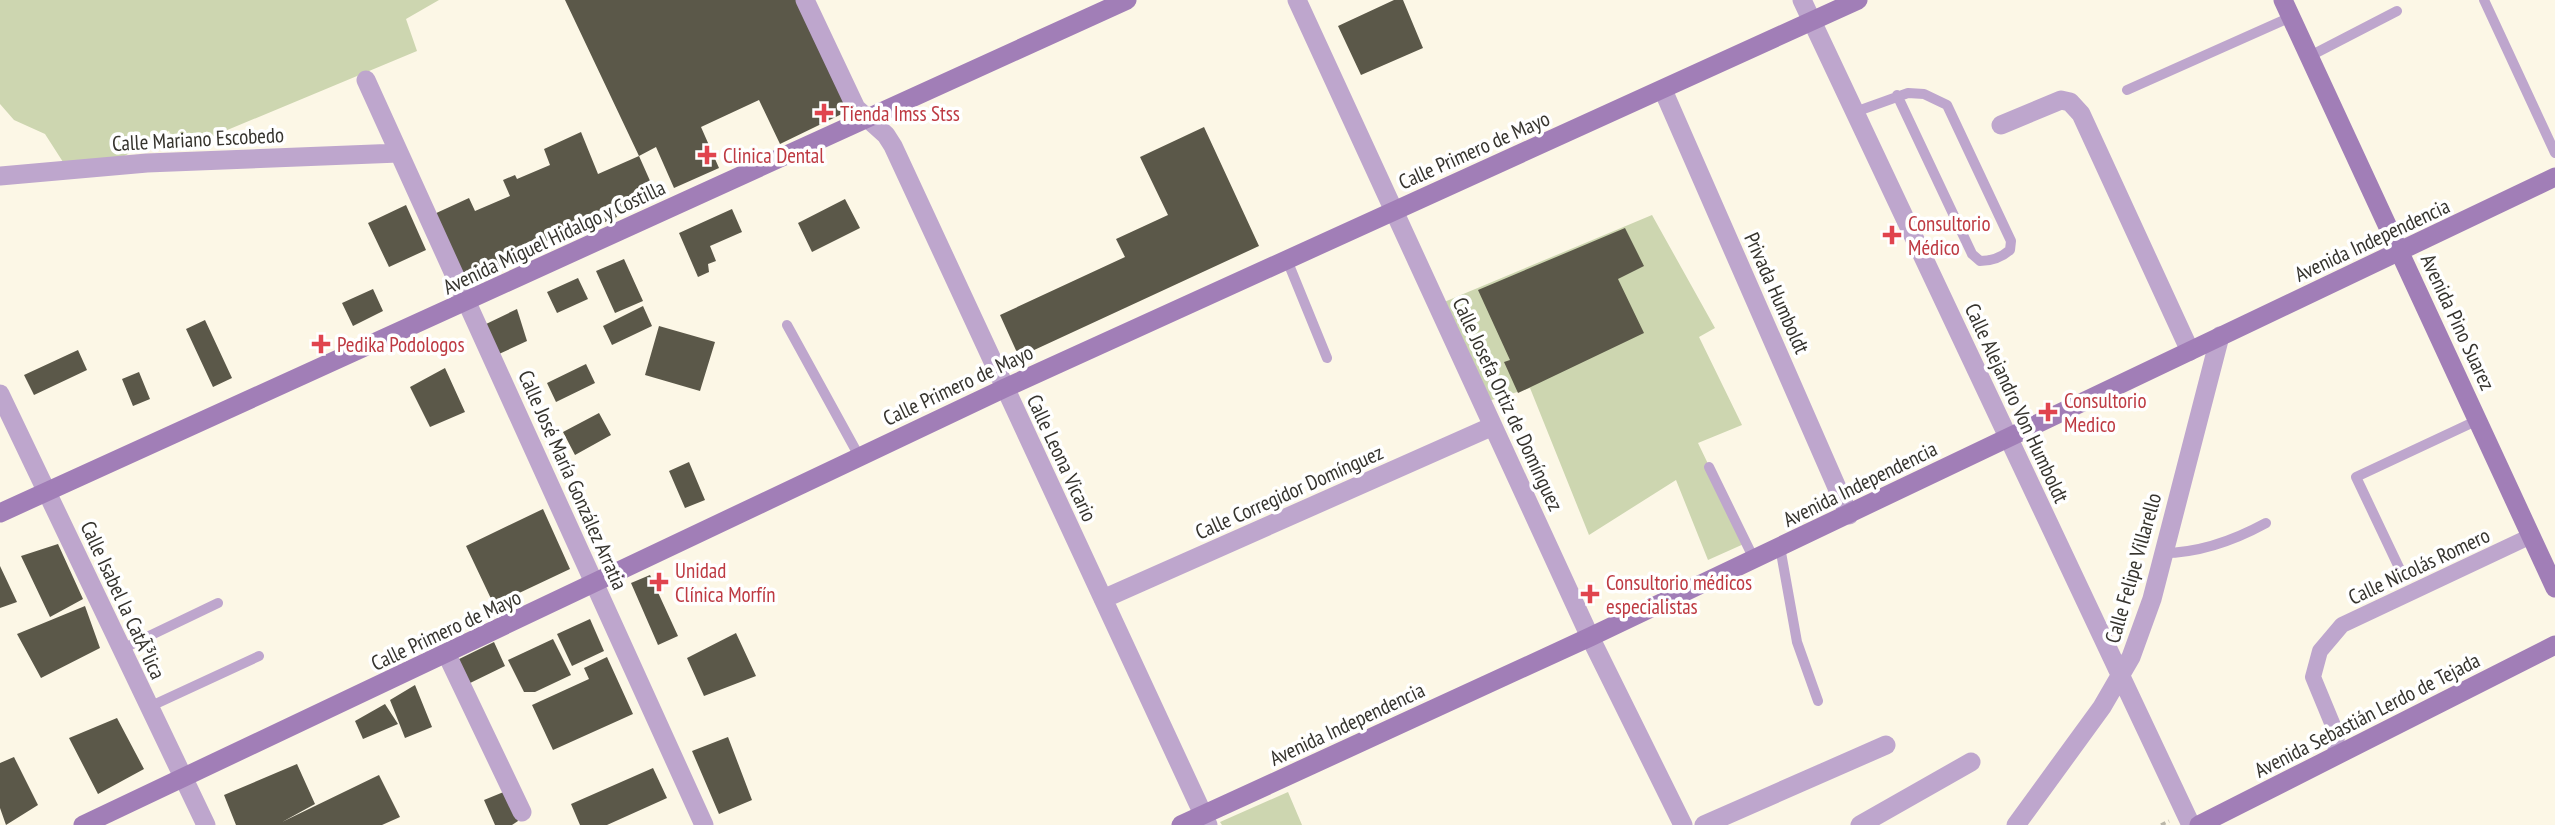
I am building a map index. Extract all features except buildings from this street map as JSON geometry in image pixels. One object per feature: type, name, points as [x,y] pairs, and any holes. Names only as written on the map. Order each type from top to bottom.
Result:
[{"type":"main road","name":"Avenida Miguel Hidalgo y Costilla","points":[[0,513],[1127,0]]},
{"type":"main road","name":"Calle Primero de Mayo","points":[[83,825],[447,655],[1005,388],[1858,0]]},
{"type":"main road","name":"Avenida Pino Suarez","points":[[2287,9],[2555,588]]},
{"type":"main road","name":"Avenida Independencia","points":[[1181,825],[1205,820],[2401,253],[2555,177]]},
{"type":"main road","name":"Avenida Sebastián Lerdo de Tejada","points":[[2199,825],[2555,645]]},
{"type":"street","name":"Calle Leona Vicario","points":[[806,0],[849,95],[866,118],[886,135],[892,146],[1205,820]]},
{"type":"street","name":"Calle Josefa Ortiz de Domínguez","points":[[1297,0],[1590,637],[1683,825]]},
{"type":"street","name":"Calle Alejandro Von Humboldt","points":[[1802,0],[2191,825]]},
{"type":"street","name":"Calle José María González Arratia","points":[[366,80],[704,825]]},
{"type":"street","name":"Privada Humboldt","points":[[1663,90],[1849,515]]},
{"type":"street","points":[[2001,125],[2061,100],[2070,102],[2081,114],[2190,351]]},
{"type":"street","name":"Calle Mariano Escobedo","points":[[0,176],[146,163],[399,153]]},
{"type":"street","name":"Calle Felipe Villarello","points":[[2016,825],[2120,678],[2152,599],[2220,337]]},
{"type":"street","name":"Calle Isabel la CatÃ³lica","points":[[0,394],[206,825]]},
{"type":"street","name":"Calle Corregidor Domínguez","points":[[1103,599],[1493,426]]},
{"type":"street","name":"Calle Nicolás Romero","points":[[2335,757],[2337,735],[2313,677],[2320,652],[2342,625],[2531,536]]},
{"type":"street","points":[[447,655],[522,812]]},
{"type":"street","points":[[1704,825],[1885,745]]},
{"type":"street","points":[[1860,825],[1970,762]]},
{"type":"lane","points":[[2484,0],[2555,153]]},
{"type":"lane","points":[[2127,90],[2287,9]]},
{"type":"lane","points":[[2309,56],[2397,11]]},
{"type":"lane","points":[[1855,112],[1897,95],[1924,94],[1947,105],[2011,241],[2010,250],[2006,254],[1988,261],[1980,261],[1972,254],[1897,95]]},
{"type":"lane","points":[[1287,260],[1327,358]]},
{"type":"lane","points":[[787,325],[859,457]]},
{"type":"lane","points":[[2404,578],[2356,477],[2478,420]]},
{"type":"lane","points":[[1709,467],[1754,559]]},
{"type":"lane","points":[[2163,553],[2182,553],[2216,545],[2240,537],[2266,523]]},
{"type":"lane","points":[[1780,547],[1797,642],[1818,701]]},
{"type":"lane","points":[[122,649],[218,603]]},
{"type":"lane","points":[[149,707],[258,656]]},
{"type":"green space","points":[[0,0],[439,0],[406,19],[417,51],[177,151],[169,131],[119,159],[63,162],[45,134],[14,120],[0,104]]},
{"type":"green space","points":[[1652,215],[1715,328],[1699,337],[1742,425],[1698,443],[1746,543],[1708,560],[1676,480],[1589,535],[1530,388],[1482,403],[1437,305]]},
{"type":"green space","points":[[1288,792],[1302,825],[1222,825],[1220,822]]},
{"type":"place","name":"Tienda Imss Stss","points":[[824,113]]},
{"type":"place","name":"Clinica Dental","points":[[707,155]]},
{"type":"place","name":"Consultorio Médico","points":[[1892,235]]},
{"type":"place","name":"Pedika Podologos","points":[[321,344]]},
{"type":"place","name":"Consultorio Medico","points":[[2048,412]]},
{"type":"place","name":"Unidad Clínica Morfín","points":[[659,582]]},
{"type":"place","name":"Consultorio médicos especialistas","points":[[1590,594]]}]
